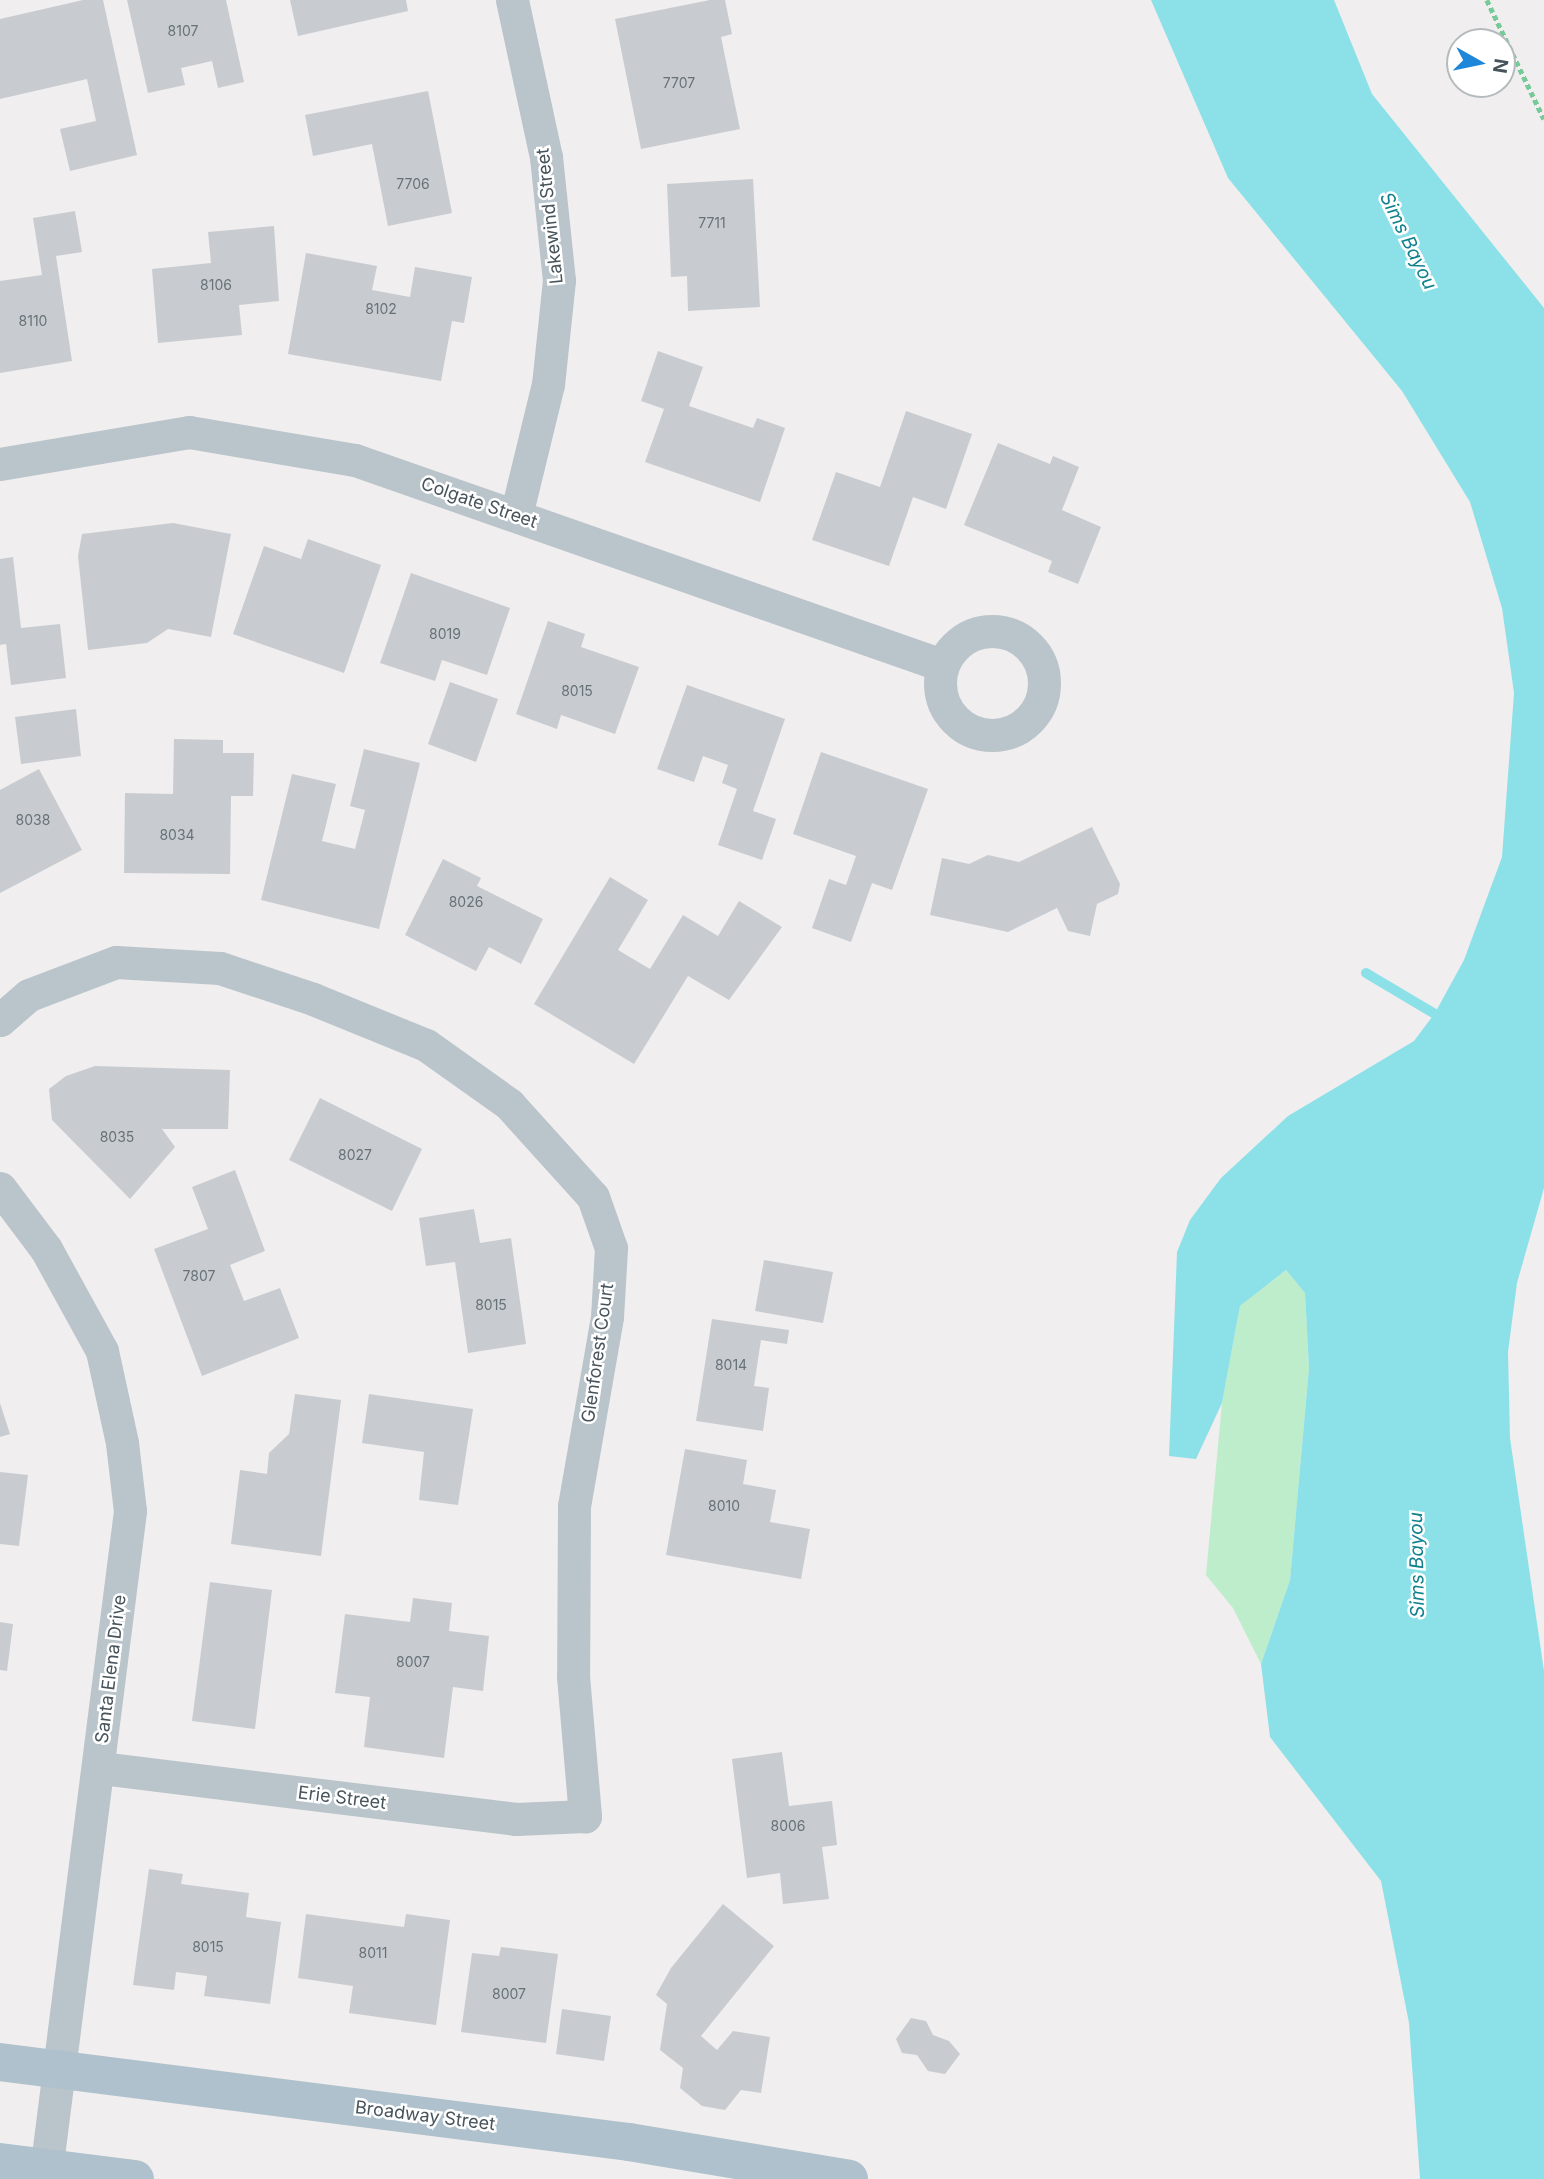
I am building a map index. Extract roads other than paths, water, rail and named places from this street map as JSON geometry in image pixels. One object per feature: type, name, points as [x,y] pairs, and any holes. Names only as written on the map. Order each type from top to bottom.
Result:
[{"type":"main road","name":"Broadway Street","points":[[0,2062],[629,2142],[849,2179]]},
{"type":"main road","points":[[0,2161],[45,2173],[135,2179]]},
{"type":"street","name":"Lakewind Street","points":[[512,0],[546,157],[559,280],[548,384],[516,515]]},
{"type":"street","name":"Colgate Street","points":[[0,464],[189,432],[355,460],[942,664]]},
{"type":"street","name":"Glenforest Court","points":[[0,1020],[29,995],[116,962],[220,968],[426,1045],[509,1104],[593,1197],[611,1248],[607,1317],[574,1506],[573,1676],[585,1816]]},
{"type":"street","name":"Santa Elena Drive","points":[[0,1188],[46,1249],[102,1351],[122,1443],[130,1511],[100,1768],[45,2173]]},
{"type":"street","name":"Erie Street","points":[[100,1768],[516,1819],[585,1816]]},
{"type":"water","name":"Sims Bayou","points":[[1151,0],[1334,0],[1372,94],[1544,308],[1544,1188],[1517,1283],[1508,1352],[1510,1438],[1544,1671],[1544,2179],[1420,2179],[1409,2023],[1381,1881],[1270,1737],[1261,1664],[1290,1580],[1309,1368],[1305,1293],[1286,1270],[1240,1306],[1222,1403],[1196,1459],[1169,1456],[1177,1252],[1190,1220],[1221,1178],[1288,1116],[1414,1041],[1435,1013],[1464,960],[1502,857],[1514,693],[1502,608],[1470,502],[1402,391],[1228,178]]},
{"type":"waterway","points":[[1366,973],[1445,1020]]}]
